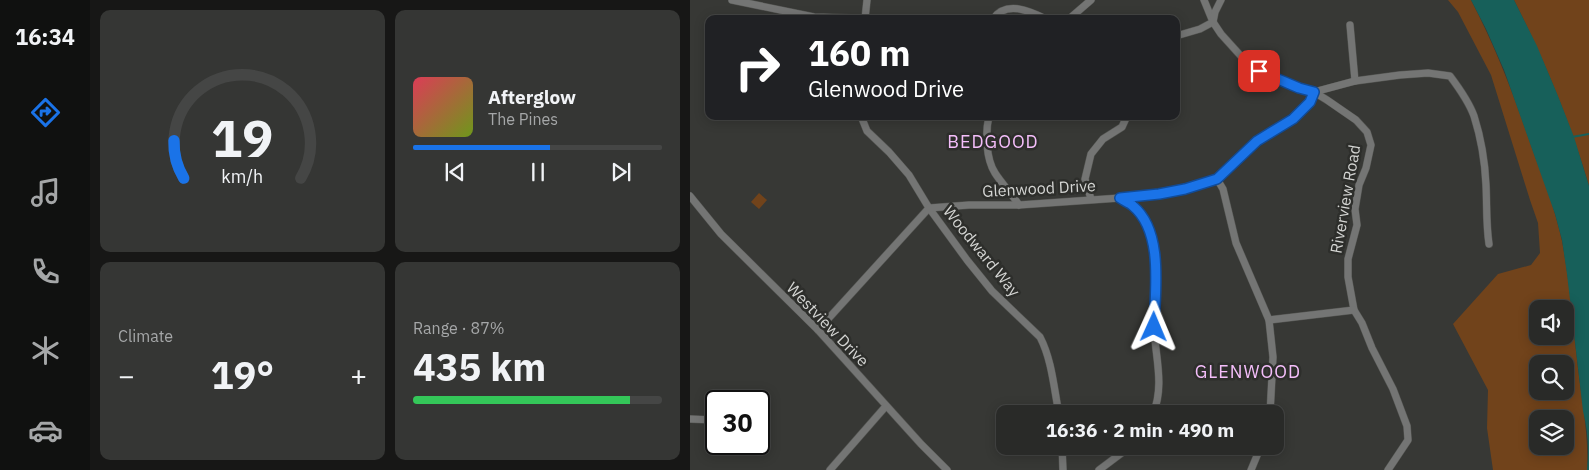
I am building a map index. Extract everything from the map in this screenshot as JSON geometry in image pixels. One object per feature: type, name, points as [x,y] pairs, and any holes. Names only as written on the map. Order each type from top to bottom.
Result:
[{"type":"street","points":[[732,0],[804,15]]},
{"type":"street","points":[[865,15],[867,0]]},
{"type":"street","points":[[1073,15],[1090,0]]},
{"type":"street","name":"Riverview Road","points":[[1204,0],[1213,22],[1221,34],[1249,65],[1270,77],[1314,92],[1356,120],[1367,132],[1371,145],[1366,168],[1359,185],[1355,209],[1357,225],[1348,259],[1348,277],[1354,310],[1362,322],[1372,348],[1393,389],[1407,426],[1408,440],[1388,470]]},
{"type":"street","points":[[1180,35],[1200,29],[1213,22],[1214,12],[1221,0]]},
{"type":"street","points":[[995,15],[1003,9],[1017,8],[1039,15]]},
{"type":"street","points":[[1350,25],[1355,81]]},
{"type":"street","points":[[1270,405],[1273,357],[1269,320],[1236,243],[1223,189],[1217,179],[1257,141],[1293,119],[1310,102],[1314,92],[1355,81],[1428,72],[1450,76],[1462,92],[1474,115],[1480,140],[1484,164],[1486,223],[1489,244]]},
{"type":"street","name":"Woodward Way","points":[[862,120],[866,131],[889,152],[909,175],[928,208],[966,260],[992,291],[1040,337],[1044,344],[1057,405]]},
{"type":"street","points":[[989,120],[987,133],[991,162],[995,173],[1019,204]]},
{"type":"street","points":[[1091,199],[1085,179],[1092,154],[1103,139],[1122,127],[1125,120]]},
{"type":"street","name":"Glenwood Drive","points":[[928,208],[1120,198],[1185,189],[1217,179]]},
{"type":"street","name":"Westview Drive","points":[[690,196],[725,238],[818,330],[947,470]]},
{"type":"street","points":[[1120,198],[1132,205],[1142,215],[1149,227],[1154,243],[1154,327],[1159,368],[1156,405]]},
{"type":"street","points":[[818,330],[928,208]]},
{"type":"street","points":[[1269,320],[1354,310]]},
{"type":"street","points":[[830,470],[886,406]]},
{"type":"street","points":[[690,419],[705,420]]},
{"type":"street","points":[[1062,455],[1063,470]]},
{"type":"street","points":[[1099,470],[1119,455]]},
{"type":"street","points":[[1251,470],[1257,455]]},
{"type":"shaded area","points":[[1448,0],[1471,0],[1505,74],[1556,218],[1562,241],[1570,300],[1529,300],[1529,345],[1574,345],[1574,333],[1586,432],[1587,470],[1493,470],[1487,428],[1488,390],[1453,324],[1498,274],[1531,265],[1540,253],[1538,223],[1491,75],[1458,12]]},
{"type":"shaded area","points":[[1514,0],[1589,0],[1589,186],[1556,91]]},
{"type":"shaded area","points":[[759,193],[767,200],[759,209],[751,202]]},
{"type":"water","points":[[1471,0],[1514,0],[1537,46],[1558,96],[1574,137],[1589,186],[1589,470],[1587,470],[1587,433],[1574,334],[1574,300],[1570,300],[1562,240],[1555,214],[1504,70]]},
{"type":"waterway","points":[[1572,137],[1589,134]]},
{"type":"district","name":"BEDGOOD","points":[[993,141]]},
{"type":"district","name":"GLENWOOD","points":[[1248,371]]},
{"type":"route","points":[[1154,327],[1154,243],[1149,227],[1142,215],[1132,205],[1120,198],[1185,189],[1217,179],[1257,141],[1273,133],[1293,119],[1310,102],[1314,92],[1270,77],[1259,71]]}]
